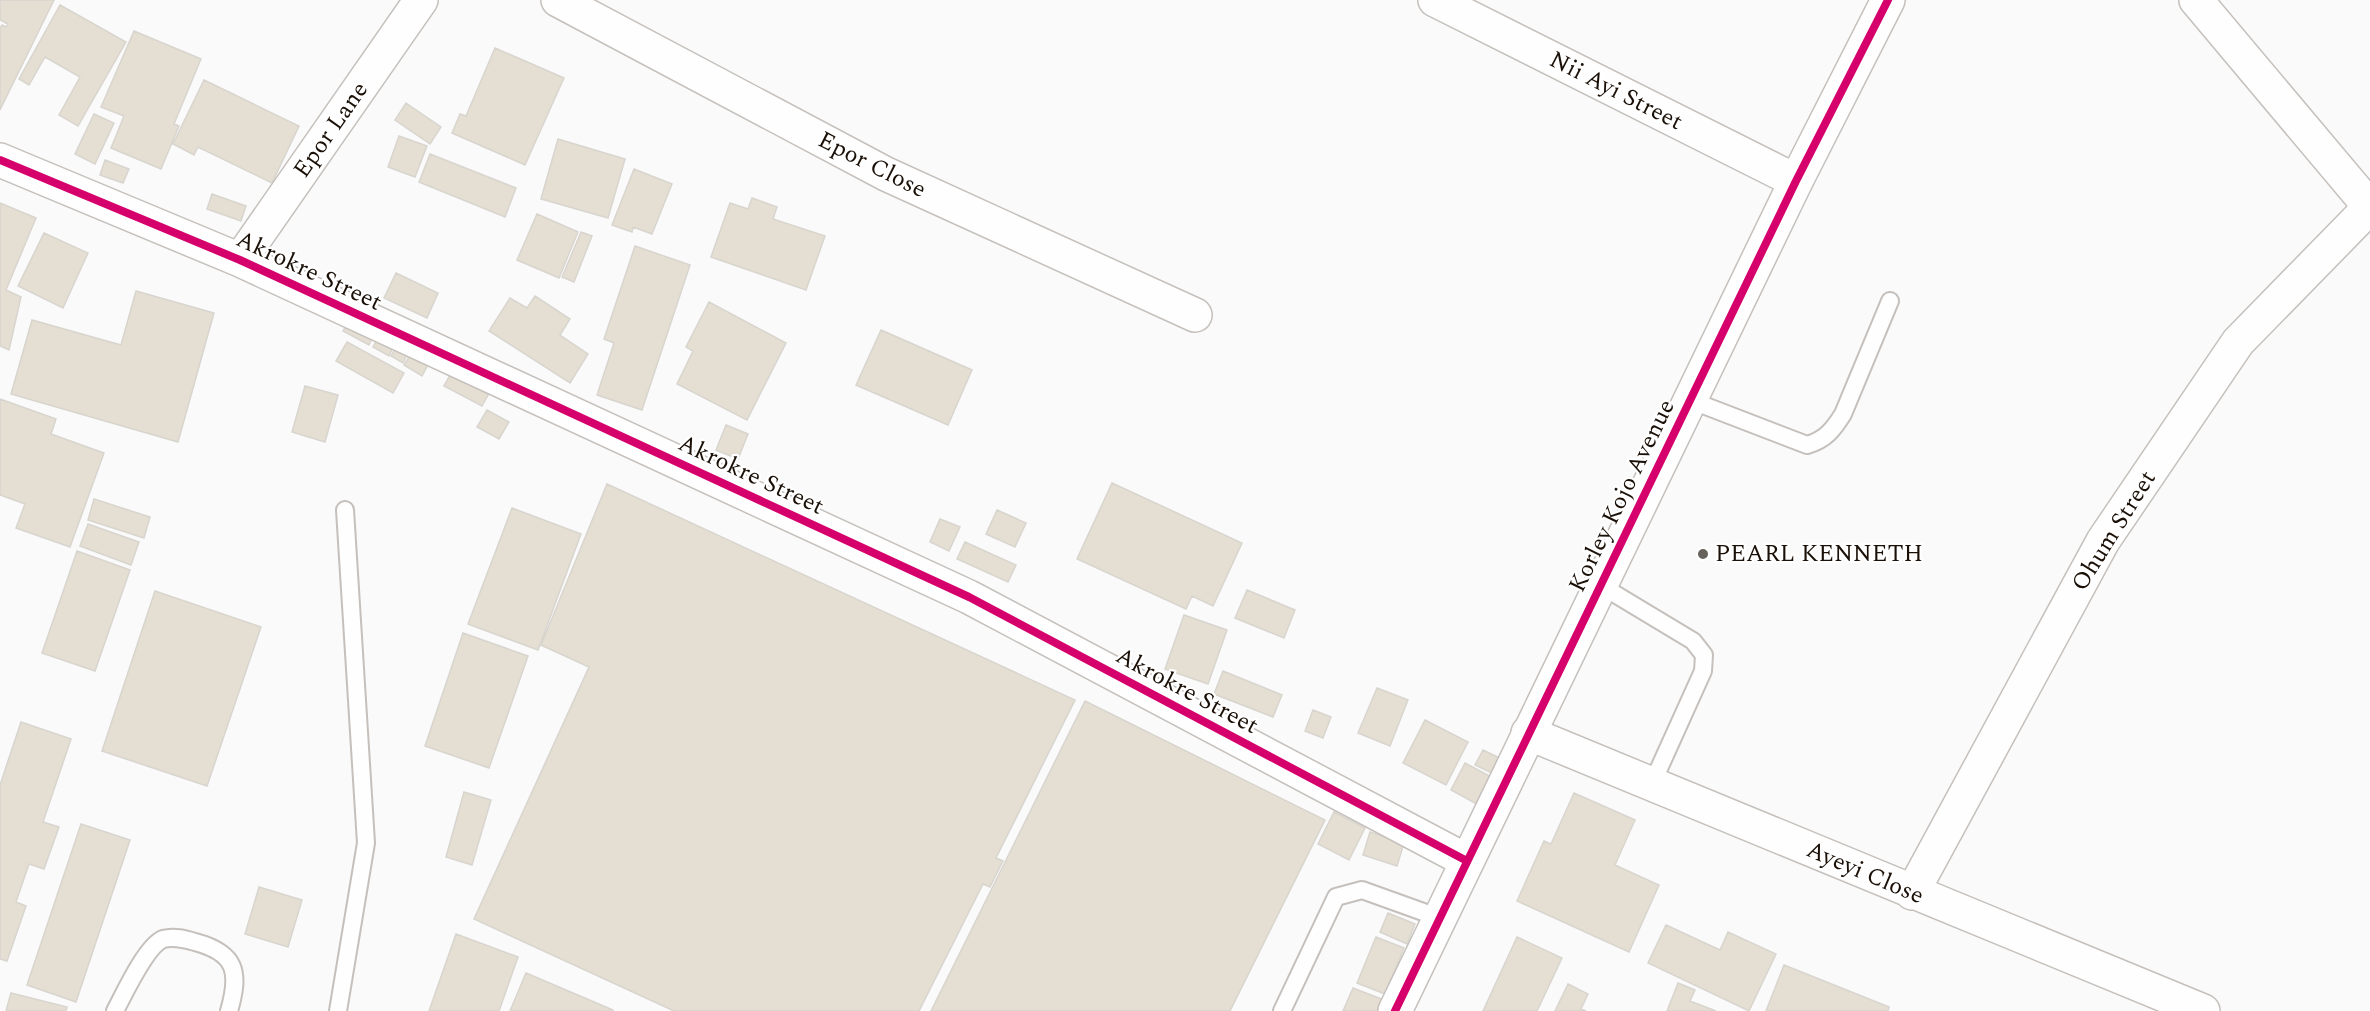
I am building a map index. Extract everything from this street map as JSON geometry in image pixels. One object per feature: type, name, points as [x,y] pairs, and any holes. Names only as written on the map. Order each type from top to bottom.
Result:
[{"type":"street","name":"Epor Lane","points":[[240,260],[421,0]]},
{"type":"street","name":"Epor Close","points":[[558,0],[886,174],[1195,315]]},
{"type":"street","name":"Nii Ayi Street","points":[[1435,0],[1796,181]]},
{"type":"street","name":"Korley Kojo Avenue","points":[[1395,1011],[1796,181],[1888,0]]},
{"type":"street","points":[[2196,0],[2370,207]]},
{"type":"street","name":"Akrokre Street","points":[[0,160],[240,260],[969,597],[1467,861]]},
{"type":"street","name":"Ohum Street","points":[[1912,893],[2103,541],[2238,342],[2370,207]]},
{"type":"street","name":"Ayeyi Close","points":[[1528,733],[2203,1011]]},
{"type":"lane","points":[[1690,400],[1808,446],[1821,441],[1833,430],[1843,414],[1890,301]]},
{"type":"lane","points":[[338,1011],[366,843],[345,510]]},
{"type":"lane","points":[[1600,585],[1693,641],[1704,655],[1703,671],[1652,784]]},
{"type":"lane","points":[[1282,1011],[1336,897],[1362,890],[1440,918]]},
{"type":"lane","points":[[115,1011],[146,956],[162,939],[180,938],[212,946],[225,955],[235,972],[236,988],[230,1011]]},
{"type":"building","points":[[0,0],[54,0],[0,110],[0,28],[8,24],[0,20]]},
{"type":"building","points":[[60,5],[126,42],[78,126],[59,115],[80,77],[45,57],[29,85],[19,79]]},
{"type":"building","points":[[134,31],[201,59],[174,124],[179,126],[161,169],[111,148],[124,116],[101,107]]},
{"type":"building","points":[[495,48],[564,78],[525,165],[452,133],[460,114],[466,116]]},
{"type":"building","points":[[204,80],[299,126],[272,183],[198,147],[194,155],[173,144]]},
{"type":"building","points":[[406,103],[441,127],[430,144],[395,120]]},
{"type":"building","points":[[94,114],[114,123],[95,164],[75,154]]},
{"type":"building","points":[[399,136],[427,146],[415,177],[388,167]]},
{"type":"building","points":[[558,139],[625,159],[608,218],[541,199]]},
{"type":"building","points":[[430,154],[516,188],[505,217],[419,182]]},
{"type":"building","points":[[105,160],[129,169],[123,183],[100,175]]},
{"type":"building","points":[[634,169],[672,184],[652,234],[633,227],[632,232],[612,225]]},
{"type":"building","points":[[212,194],[246,206],[241,221],[207,209]]},
{"type":"building","points":[[752,198],[777,207],[773,219],[825,236],[806,290],[711,257],[730,203],[748,209]]},
{"type":"building","points":[[0,203],[36,218],[6,290],[21,297],[9,350],[0,346]]},
{"type":"building","points":[[537,214],[578,232],[559,278],[517,260]]},
{"type":"building","points":[[581,232],[592,236],[574,282],[562,277]]},
{"type":"building","points":[[44,233],[88,253],[63,308],[18,286]]},
{"type":"building","points":[[635,246],[690,265],[642,410],[597,395],[614,343],[604,339]]},
{"type":"building","points":[[396,273],[438,293],[427,318],[384,298]]},
{"type":"building","points":[[136,291],[214,313],[178,442],[11,394],[32,320],[121,345]]},
{"type":"building","points":[[535,296],[570,319],[560,335],[588,354],[570,383],[489,331],[510,298],[527,308]]},
{"type":"building","points":[[709,302],[786,343],[747,420],[677,384],[693,351],[686,347]]},
{"type":"building","points":[[349,321],[374,334],[369,345],[343,331]]},
{"type":"building","points":[[881,330],[972,370],[948,425],[856,385]]},
{"type":"building","points":[[378,338],[393,347],[389,356],[373,347]]},
{"type":"building","points":[[347,342],[404,373],[393,393],[336,361]]},
{"type":"building","points":[[397,345],[409,351],[403,363],[391,356]]},
{"type":"building","points":[[414,349],[431,359],[422,376],[404,365]]},
{"type":"building","points":[[455,366],[493,386],[482,406],[444,386]]},
{"type":"building","points":[[305,386],[338,395],[325,442],[292,432]]},
{"type":"building","points":[[0,399],[56,419],[51,434],[104,453],[70,547],[16,528],[25,504],[0,495]]},
{"type":"building","points":[[487,410],[509,422],[499,439],[477,427]]},
{"type":"building","points":[[726,425],[748,434],[738,459],[716,450]]},
{"type":"building","points":[[1112,483],[1242,543],[1213,606],[1192,596],[1186,609],[1077,559]]},
{"type":"building","points":[[607,484],[1075,700],[996,858],[1003,861],[990,887],[983,884],[919,1011],[674,1011],[474,919],[589,667],[541,645]]},
{"type":"building","points":[[94,499],[150,517],[144,538],[88,520]]},
{"type":"building","points":[[512,508],[581,534],[538,650],[468,624]]},
{"type":"building","points":[[997,510],[1026,523],[1015,547],[986,534]]},
{"type":"building","points":[[940,519],[960,527],[949,551],[930,542]]},
{"type":"building","points":[[88,524],[139,542],[131,565],[80,546]]},
{"type":"building","points":[[965,542],[1016,565],[1008,582],[957,559]]},
{"type":"building","points":[[77,551],[130,570],[95,671],[42,653]]},
{"type":"building","points":[[1247,590],[1295,610],[1284,638],[1235,618]]},
{"type":"building","points":[[155,591],[261,627],[207,786],[102,751]]},
{"type":"building","points":[[1184,615],[1227,630],[1208,684],[1165,669]]},
{"type":"building","points":[[463,633],[528,656],[489,768],[425,746]]},
{"type":"building","points":[[1223,671],[1282,695],[1273,717],[1214,694]]},
{"type":"building","points":[[1377,688],[1408,700],[1390,746],[1358,733]]},
{"type":"building","points":[[1085,701],[1325,820],[1230,1011],[931,1011]]},
{"type":"building","points":[[1313,710],[1331,717],[1323,738],[1305,731]]},
{"type":"building","points":[[1425,720],[1468,742],[1446,785],[1403,763]]},
{"type":"building","points":[[21,722],[71,739],[43,822],[59,827],[44,869],[29,864],[16,902],[26,906],[7,961],[0,959],[0,785]]},
{"type":"building","points":[[1483,750],[1504,760],[1496,775],[1475,765]]},
{"type":"building","points":[[1465,763],[1497,780],[1482,807],[1451,790]]},
{"type":"building","points":[[464,792],[491,800],[472,865],[446,857]]},
{"type":"building","points":[[1574,793],[1635,820],[1615,865],[1659,885],[1629,952],[1517,901],[1544,841],[1551,844]]},
{"type":"building","points":[[1334,812],[1365,828],[1349,860],[1318,844]]},
{"type":"building","points":[[81,824],[130,840],[76,1002],[27,985]]},
{"type":"building","points":[[1370,832],[1404,843],[1397,866],[1363,855]]},
{"type":"building","points":[[259,887],[302,900],[288,947],[245,934]]},
{"type":"building","points":[[1388,913],[1415,924],[1407,944],[1380,932]]},
{"type":"building","points":[[1666,925],[1720,950],[1728,932],[1776,954],[1749,1011],[1648,963]]},
{"type":"building","points":[[456,934],[518,957],[499,1011],[429,1011]]},
{"type":"building","points":[[1376,937],[1404,948],[1385,994],[1357,983]]},
{"type":"building","points":[[1517,937],[1562,958],[1537,1011],[1483,1011]]},
{"type":"building","points":[[1784,965],[1889,1007],[1888,1011],[1766,1011]]},
{"type":"building","points":[[526,973],[613,1010],[510,1011]]},
{"type":"building","points":[[1678,983],[1695,990],[1690,1001],[1716,1011],[1667,1011]]},
{"type":"building","points":[[1568,984],[1588,994],[1581,1009],[1586,1011],[1555,1011]]},
{"type":"building","points":[[1353,988],[1384,1000],[1380,1011],[1343,1011]]},
{"type":"building","points":[[11,993],[67,1007],[66,1011],[6,1011]]},
{"type":"cycle path","points":[[1395,1011],[1796,181],[1888,0]]},
{"type":"cycle path","points":[[0,160],[240,260],[969,597],[1467,861]]},
{"type":"place","name":"PEARL KENNETH","points":[[1703,554]]}]
